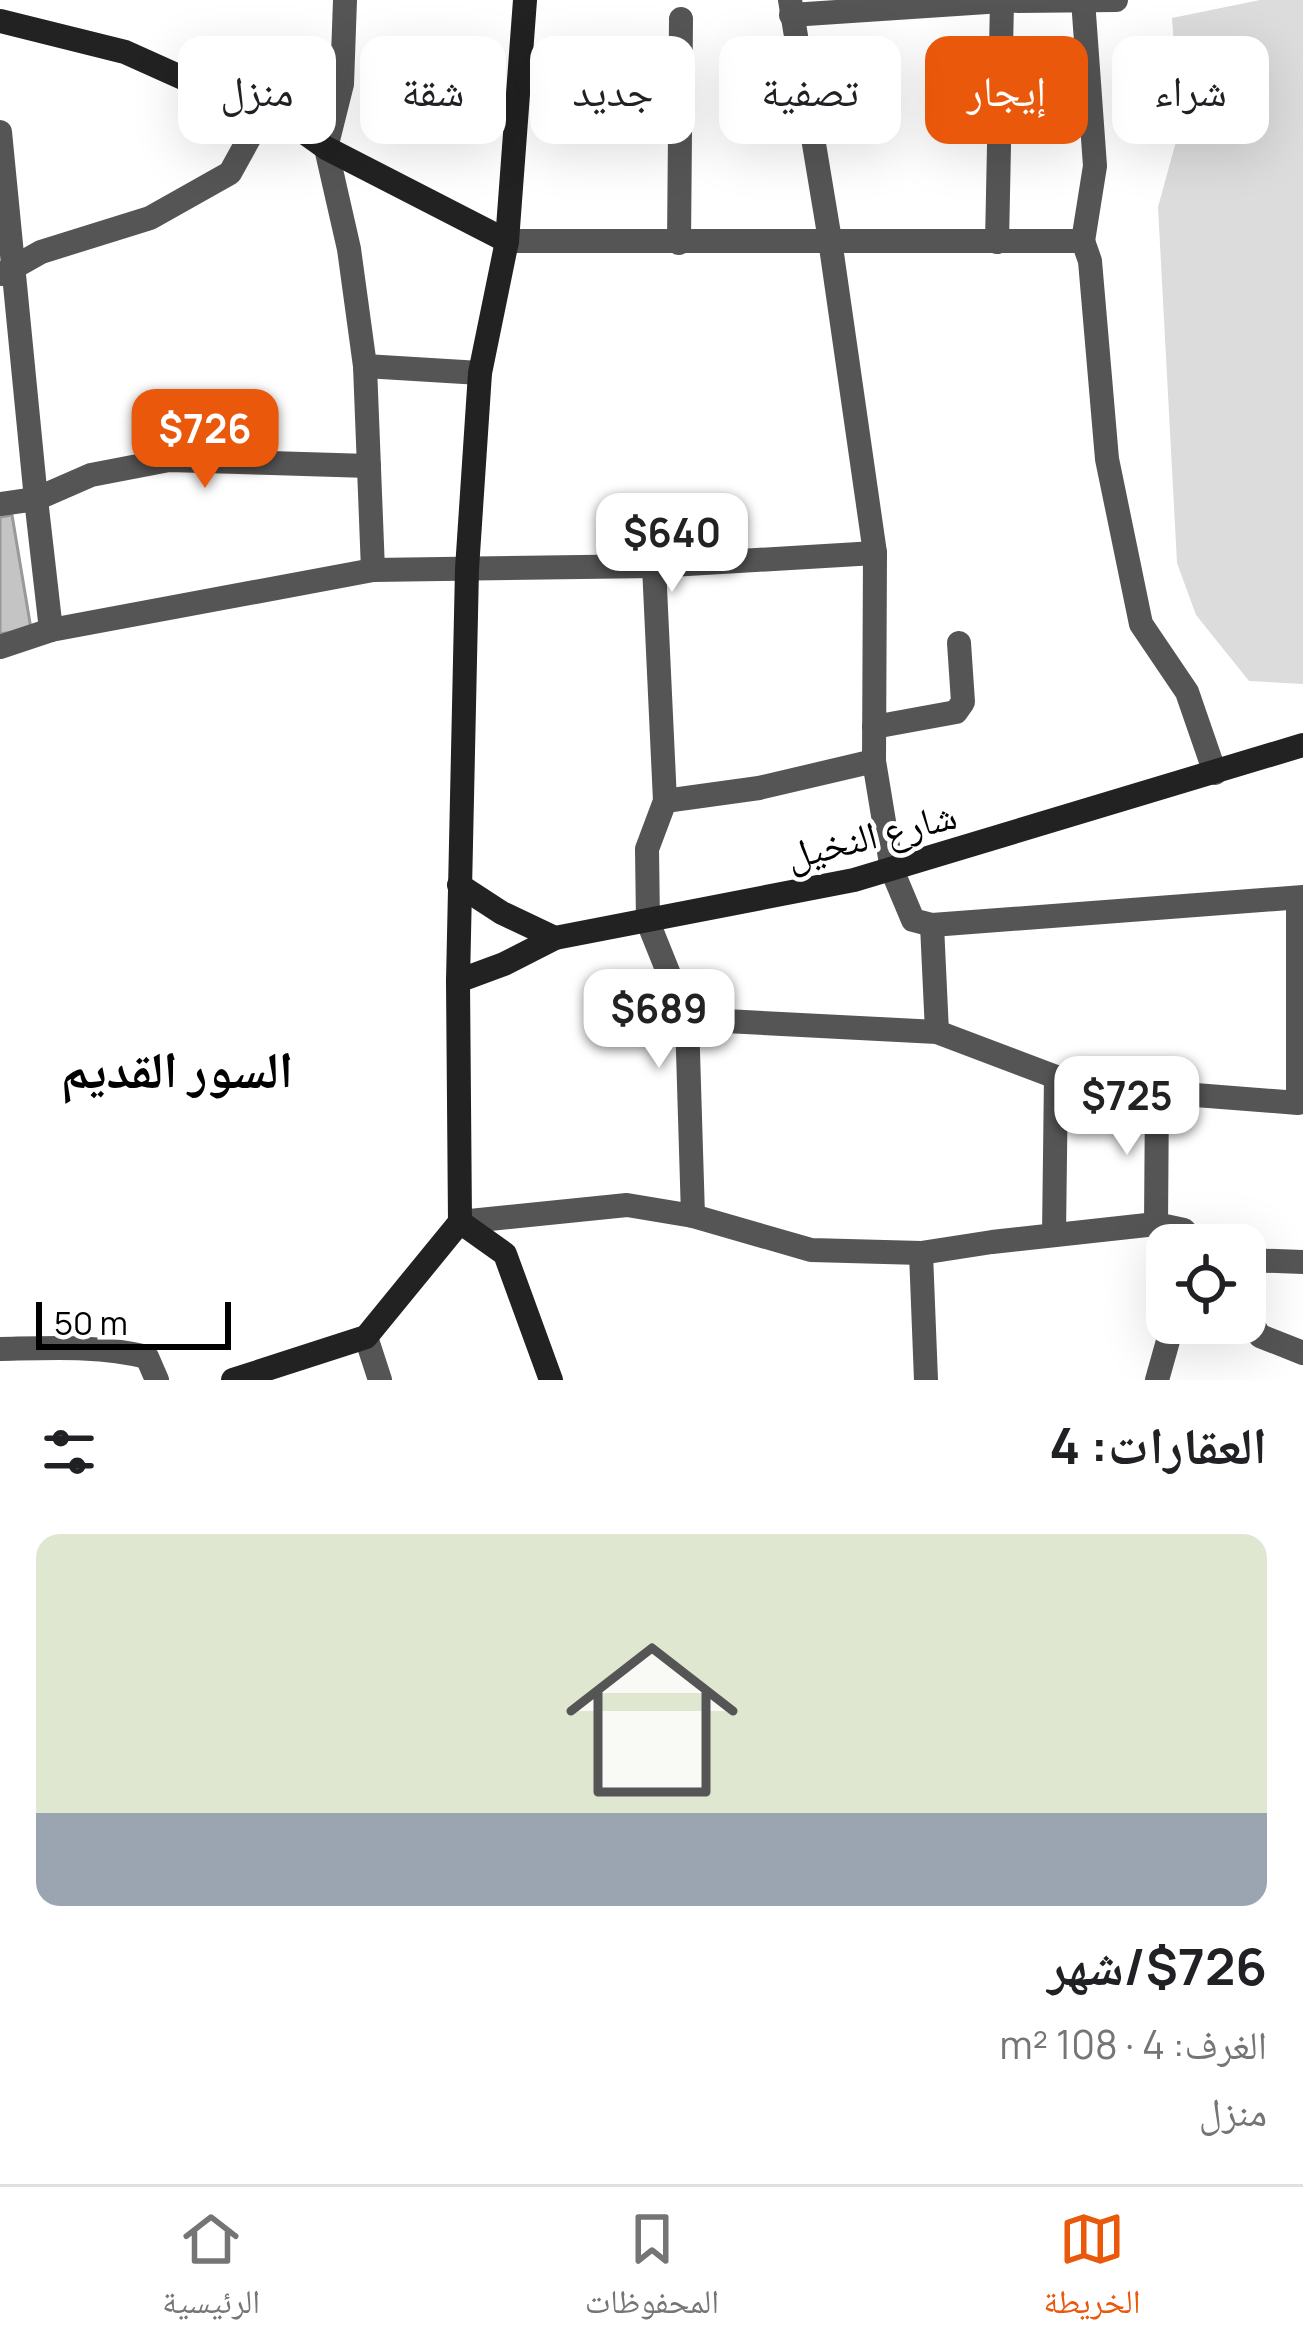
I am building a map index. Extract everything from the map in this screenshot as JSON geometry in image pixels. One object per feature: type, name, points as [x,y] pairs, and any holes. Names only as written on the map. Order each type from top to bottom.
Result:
[{"type":"street","points":[[345,0],[342,83],[326,148],[349,249],[365,366],[373,570]]},
{"type":"street","points":[[233,1380],[366,1337],[460,1222],[459,885],[467,568],[480,373],[507,242],[525,0]]},
{"type":"street","points":[[687,1019],[937,1032],[1056,1078],[1298,1103],[1300,898],[932,925],[914,920],[892,870],[874,761],[875,553],[830,240],[790,7],[1116,0]]},
{"type":"street","points":[[1083,1],[1095,166],[1083,241],[1090,261],[1107,458],[1141,624],[1187,692],[1215,772]]},
{"type":"street","points":[[998,242],[1002,2]]},
{"type":"street","points":[[679,243],[681,19]]},
{"type":"street","points":[[0,21],[124,52],[178,77]]},
{"type":"street","points":[[0,132],[7,271],[51,630]]},
{"type":"street","points":[[7,271],[41,252],[150,218],[230,173],[246,144]]},
{"type":"street","points":[[320,144],[507,242],[1083,241]]},
{"type":"street","points":[[365,366],[480,373]]},
{"type":"street","points":[[0,504],[36,499],[92,476],[169,460],[369,466]]},
{"type":"street","points":[[0,647],[51,630],[373,570],[654,566],[875,553]]},
{"type":"street","points":[[654,566],[665,801],[647,849],[648,922],[687,1019],[694,1216]]},
{"type":"street","points":[[874,727],[956,712],[963,702],[959,643]]},
{"type":"street","name":"شارع النخيل","points":[[458,981],[554,938],[892,870],[1303,745]]},
{"type":"street","points":[[665,801],[759,788],[874,761]]},
{"type":"street","points":[[459,885],[554,938]]},
{"type":"street","points":[[932,925],[937,1032]]},
{"type":"street","points":[[1054,1235],[1056,1078]]},
{"type":"street","points":[[1156,1224],[1157,1092]]},
{"type":"street","points":[[460,1222],[627,1205],[694,1216],[811,1250],[921,1253],[1146,1225]]},
{"type":"street","points":[[460,1222],[505,1254],[551,1380]]},
{"type":"street","points":[[921,1253],[926,1380]]},
{"type":"street","points":[[1266,1261],[1303,1262]]},
{"type":"street","points":[[366,1337],[380,1380]]},
{"type":"street","points":[[1266,1338],[1303,1353]]},
{"type":"street","points":[[1157,1380],[1167,1344]]},
{"type":"street","points":[[0,1348],[123,1351],[147,1357],[157,1380]]},
{"type":"shaded area","points":[[1260,0],[1303,0],[1303,684],[1249,681],[1196,615],[1177,563],[1158,207],[1175,144],[1269,144],[1269,36],[1173,36],[1172,18]]},
{"type":"building","points":[[12,515],[31,629],[0,634],[0,517]]},
{"type":"district","name":"السور القديم","points":[[177,1068]]}]
